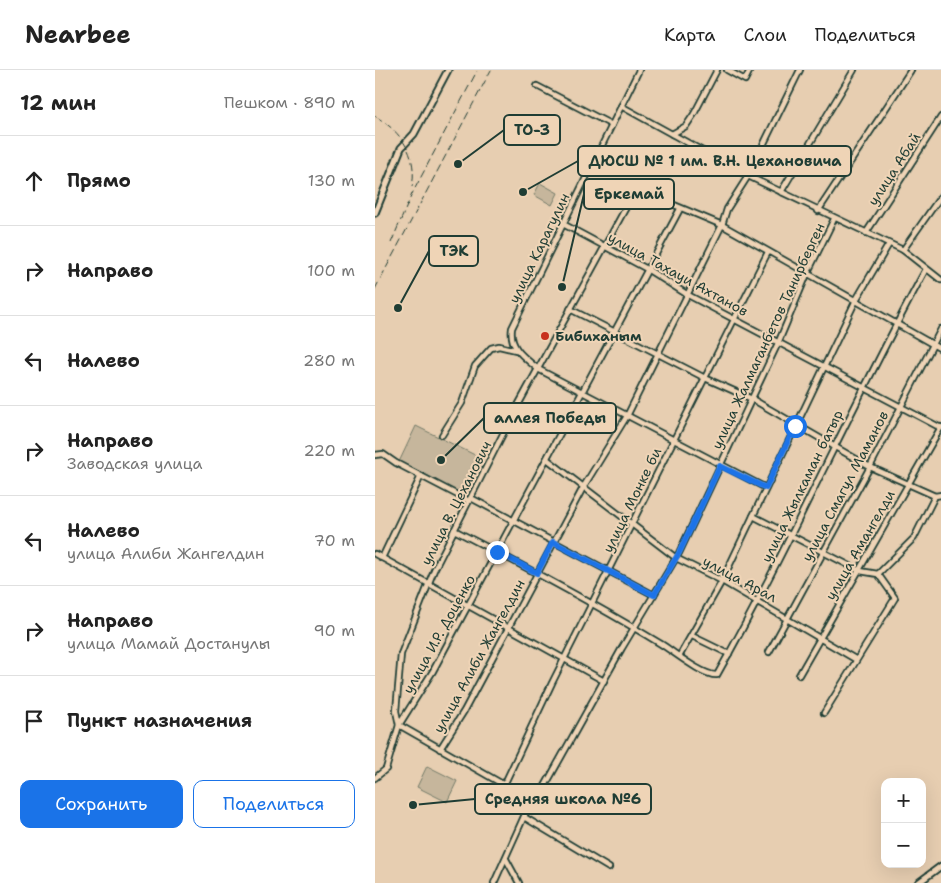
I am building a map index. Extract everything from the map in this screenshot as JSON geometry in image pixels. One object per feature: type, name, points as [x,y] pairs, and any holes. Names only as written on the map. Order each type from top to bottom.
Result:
[{"type":"street","points":[[375,213],[401,148],[414,134],[448,70]]},
{"type":"street","name":"улица Карагулин","points":[[516,350],[511,338],[512,328],[639,70]]},
{"type":"street","points":[[671,134],[685,126],[694,114],[717,70]]},
{"type":"street","points":[[727,70],[745,80],[750,70]]},
{"type":"street","name":"улица Алиби Жангелдин","points":[[440,749],[464,711],[506,628],[584,486],[627,416],[722,226],[727,209],[748,176],[800,70]]},
{"type":"street","points":[[781,192],[854,70]]},
{"type":"street","points":[[818,211],[911,70]]},
{"type":"street","points":[[537,86],[612,125]]},
{"type":"street","points":[[621,106],[748,176],[834,219],[903,250],[941,280]]},
{"type":"street","name":"улица Абай","points":[[866,233],[941,117]]},
{"type":"street","name":"улица В. Цеханович","points":[[399,724],[396,711],[401,654],[428,584],[454,530],[604,246],[636,189],[680,209]]},
{"type":"street","points":[[903,250],[941,196]]},
{"type":"street","points":[[680,209],[722,226],[808,272],[941,349]]},
{"type":"street","name":"улица И.Р. Доценко","points":[[399,724],[433,670],[468,607],[680,209]]},
{"type":"street","name":"улица Жалмаганбетов Танирберген","points":[[494,883],[525,815],[540,796],[634,628],[676,558],[779,342],[808,272],[834,219]]},
{"type":"street","name":"улица Тахауи Ахтанов","points":[[563,224],[647,269],[687,295],[824,365],[941,428]]},
{"type":"street","points":[[454,530],[593,603],[680,655],[722,581],[856,300],[889,244]]},
{"type":"street","name":"улица Монке би","points":[[504,785],[768,252]]},
{"type":"street","name":"улица Жылкаман батыр","points":[[680,655],[690,664],[713,675],[717,674],[791,536],[864,387],[926,269]]},
{"type":"street","points":[[570,309],[614,333],[752,399],[795,426],[870,466],[935,496],[941,495]]},
{"type":"street","name":"улица Смагул Маманов","points":[[769,652],[870,466],[941,329]]},
{"type":"street","points":[[442,435],[461,403],[475,366],[491,348],[499,346],[516,350],[539,368],[720,466],[766,488]]},
{"type":"street","name":"улица Амангелди","points":[[799,675],[941,428]]},
{"type":"street","points":[[375,455],[383,454],[421,476],[514,520],[654,595]]},
{"type":"street","name":"улица Арал","points":[[547,459],[676,558],[722,581],[821,637],[855,659]]},
{"type":"street","points":[[382,558],[421,476]]},
{"type":"street","points":[[878,574],[914,538],[935,496]]},
{"type":"street","points":[[753,516],[860,571],[878,574],[895,598],[855,659],[824,713]]},
{"type":"street","points":[[375,554],[604,681]]},
{"type":"street","points":[[692,636],[729,654]]},
{"type":"street","points":[[375,778],[386,769],[399,724],[513,790],[519,796],[525,815],[609,868]]},
{"type":"street","points":[[506,859],[519,883]]},
{"type":"street","points":[[917,883],[941,866]]},
{"type":"shaded area","points":[[540,183],[558,193],[552,205],[534,195]]},
{"type":"shaded area","points":[[416,426],[483,459],[462,497],[399,462]]},
{"type":"shaded area","points":[[427,766],[457,781],[447,802],[417,787]]},
{"type":"railway","points":[[375,289],[491,70]]},
{"type":"railway","points":[[391,243],[412,194],[477,71]]},
{"type":"railway","points":[[375,116],[393,129],[406,146],[413,165],[412,187]]},
{"type":"place","name":"ТО-3","points":[[458,164]]},
{"type":"place","name":"ДЮСШ № 1 им. В.Н. Цехановича","points":[[523,192]]},
{"type":"place","name":"Еркемай","points":[[562,287]]},
{"type":"place","name":"ТЭК","points":[[398,308]]},
{"type":"place","name":"Бибиханым","points":[[545,336]]},
{"type":"place","name":"аллея Победы","points":[[441,460]]},
{"type":"place","name":"Средняя школа №6","points":[[413,805]]},
{"type":"route","points":[[497,552],[537,573],[553,542],[610,570],[654,595],[679,553],[720,466],[766,488],[795,426]]}]
